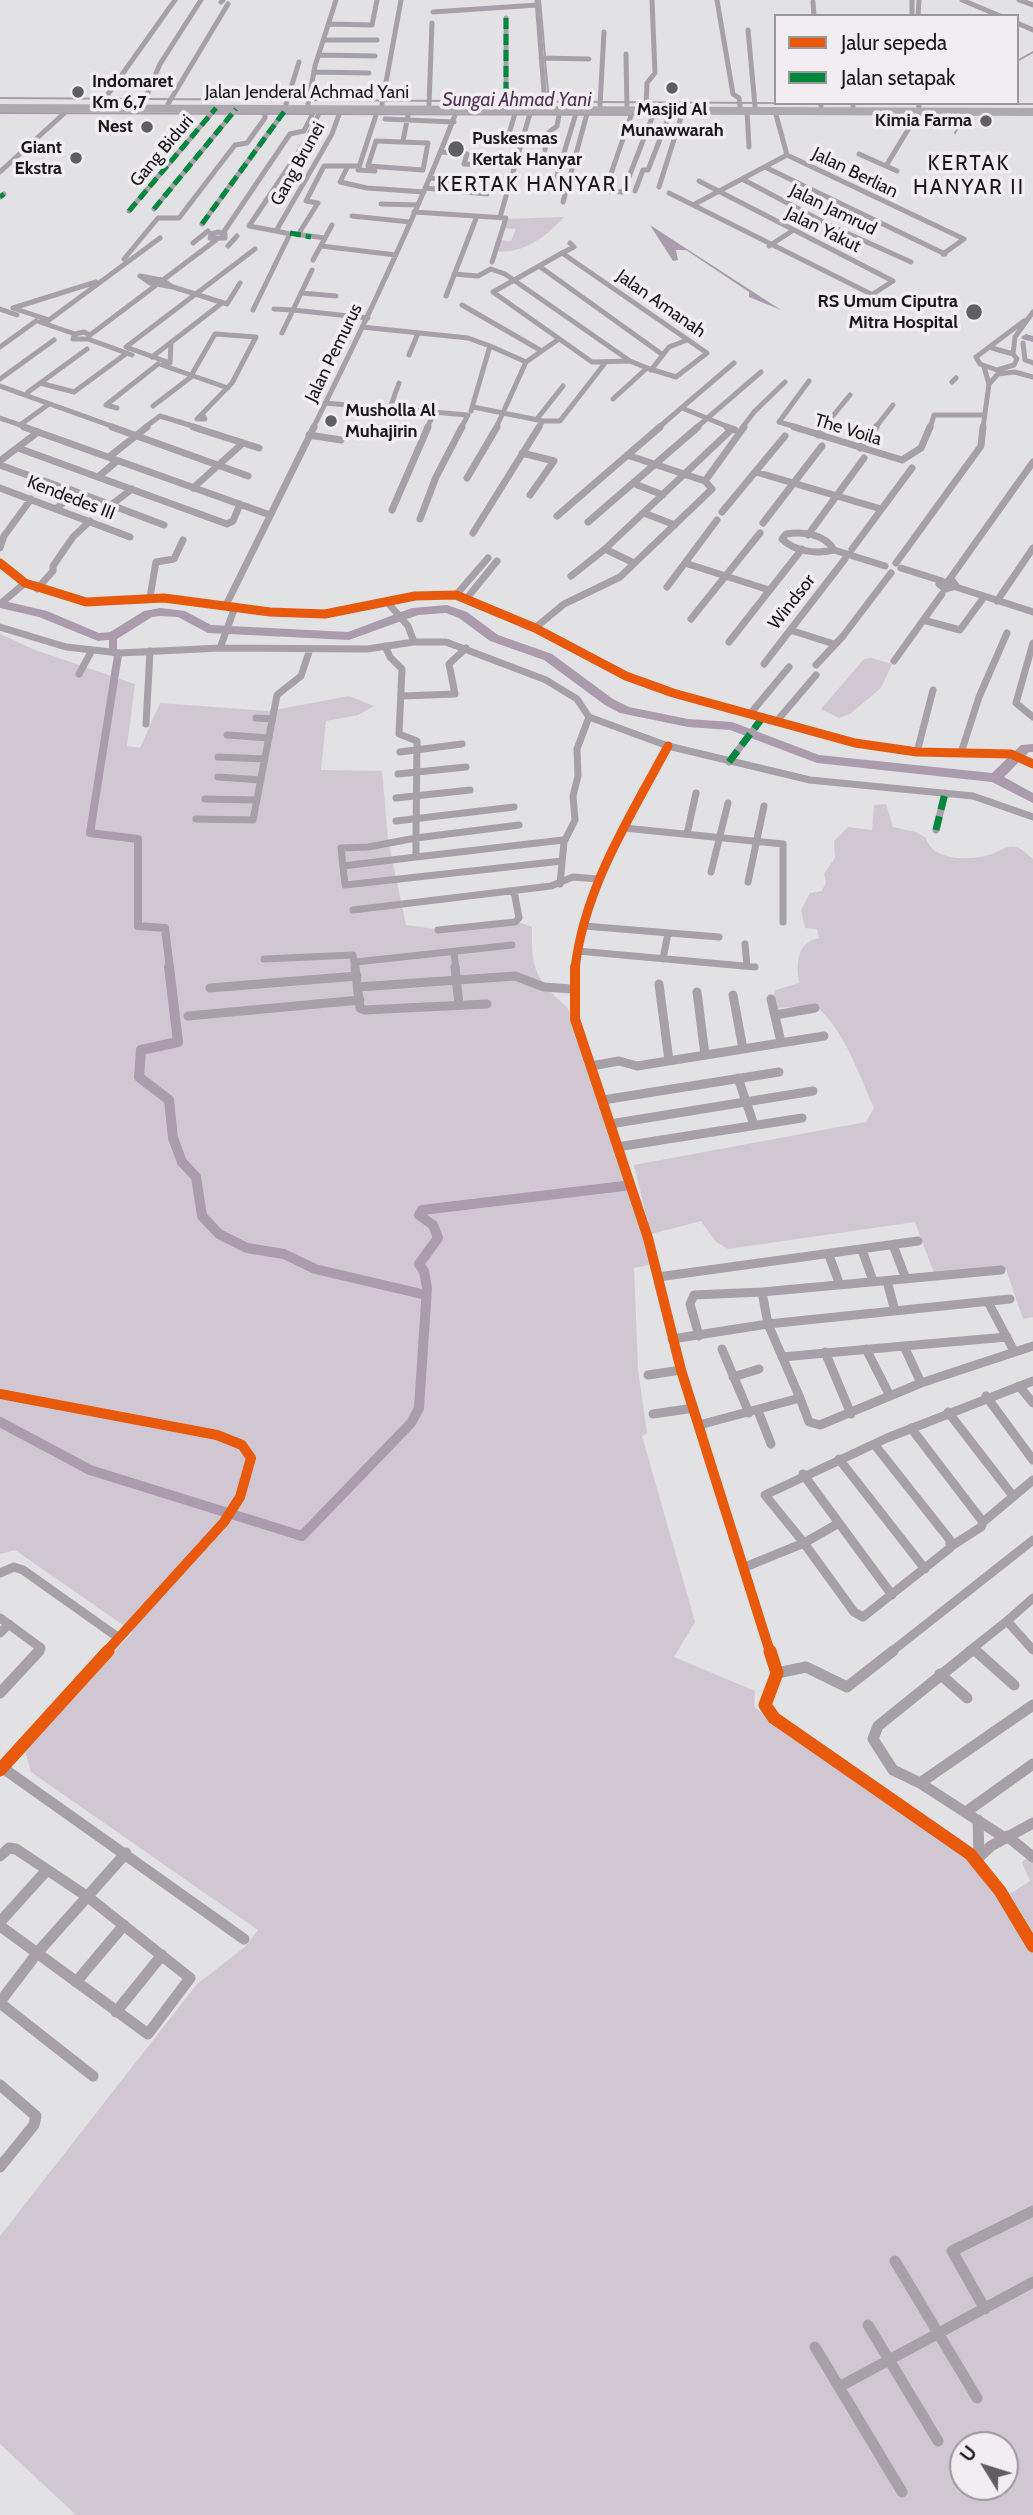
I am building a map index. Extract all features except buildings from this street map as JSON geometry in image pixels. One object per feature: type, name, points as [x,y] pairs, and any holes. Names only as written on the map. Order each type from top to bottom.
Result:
[{"type":"highway","name":"Jalan Jenderal Achmad Yani","points":[[0,106],[103,101],[198,106],[213,112],[264,112],[287,106]]},
{"type":"highway","name":"Jalan Jenderal Achmad Yani","points":[[0,106],[66,112],[198,106],[287,106],[341,112],[429,101],[545,102],[600,103],[654,113],[682,113],[743,109],[755,104],[774,105]]},
{"type":"highway","name":"Jalan Jenderal Achmad Yani","points":[[314,108],[380,107],[409,115],[456,116],[587,113],[646,103],[775,111],[853,105],[914,109]]},
{"type":"highway","name":"Jalan Jenderal Achmad Yani","points":[[776,105],[1033,110]]},
{"type":"street","points":[[103,101],[175,0]]},
{"type":"street","points":[[143,104],[160,64],[201,0]]},
{"type":"street","points":[[87,336],[213,236],[290,134],[304,131],[314,108],[314,72],[336,0]]},
{"type":"street","points":[[329,24],[372,25],[377,0]]},
{"type":"street","points":[[401,0],[380,107],[358,170],[432,174],[474,182],[469,192]]},
{"type":"street","points":[[646,103],[647,83],[654,75],[656,62],[652,0]]},
{"type":"street","points":[[717,0],[733,94],[743,109],[749,147]]},
{"type":"street","points":[[962,0],[995,14]]},
{"type":"street","points":[[1019,0],[1033,5]]},
{"type":"street","points":[[168,104],[224,2]]},
{"type":"street","points":[[813,2],[814,14]]},
{"type":"street","points":[[433,12],[537,3],[545,102]]},
{"type":"street","points":[[506,18],[506,102]]},
{"type":"street","points":[[429,101],[432,23]]},
{"type":"street","points":[[748,30],[755,104]]},
{"type":"street","points":[[600,103],[604,32]]},
{"type":"street","points":[[324,40],[377,40]]},
{"type":"street","points":[[626,54],[629,108],[605,191],[623,192],[654,113]]},
{"type":"street","points":[[319,55],[375,56]]},
{"type":"street","points":[[541,58],[589,59]]},
{"type":"street","points":[[202,224],[287,106],[299,62]]},
{"type":"street","points":[[314,72],[369,73]]},
{"type":"street","name":"Gang Brunei","points":[[253,310],[290,233],[249,226],[306,141],[314,108]]},
{"type":"street","points":[[886,166],[909,128],[914,109]]},
{"type":"street","points":[[693,205],[787,155],[775,111]]},
{"type":"street","points":[[0,172],[66,112]]},
{"type":"street","name":"Gang Biduri","points":[[129,211],[213,112]]},
{"type":"street","points":[[154,209],[234,112]]},
{"type":"street","points":[[124,259],[158,218],[179,218],[234,145],[247,143],[265,118],[264,112]]},
{"type":"street","name":"Gang Brunei","points":[[276,231],[341,112]]},
{"type":"street","points":[[506,144],[515,113]]},
{"type":"street","points":[[500,217],[530,113]]},
{"type":"street","points":[[545,150],[547,134],[557,126],[559,113]]},
{"type":"street","points":[[553,189],[576,113]]},
{"type":"street","points":[[563,202],[587,113]]},
{"type":"street","points":[[635,191],[643,170],[648,170],[670,113]]},
{"type":"street","points":[[659,187],[682,113]]},
{"type":"street","points":[[385,119],[409,115],[456,116]]},
{"type":"street","points":[[403,141],[409,115]]},
{"type":"street","name":"Jalan Pemurus","points":[[226,605],[368,318],[456,116]]},
{"type":"street","points":[[432,174],[423,170],[368,166],[376,141],[445,144]]},
{"type":"street","points":[[423,170],[428,143]]},
{"type":"street","points":[[442,152],[467,151],[464,164],[494,165]]},
{"type":"street","points":[[859,154],[897,171]]},
{"type":"street","name":"Jalan Berlian","points":[[767,168],[944,254],[964,239],[787,155]]},
{"type":"street","points":[[299,233],[318,203],[306,201],[324,166],[359,166]]},
{"type":"street","points":[[348,166],[340,182],[367,188],[487,194]]},
{"type":"street","name":"Jalan Jamrud","points":[[744,180],[829,225],[911,262]]},
{"type":"street","name":"Jalan Yakut","points":[[699,181],[893,281],[873,295]]},
{"type":"street","points":[[669,193],[876,298],[865,304]]},
{"type":"street","points":[[381,204],[506,218],[492,262]]},
{"type":"street","points":[[352,216],[410,222]]},
{"type":"street","points":[[446,296],[461,256],[465,253],[477,216]]},
{"type":"street","points":[[313,260],[332,225]]},
{"type":"street","points":[[769,246],[792,231]]},
{"type":"street","points":[[290,233],[325,238]]},
{"type":"street","points":[[193,243],[213,236],[232,241]]},
{"type":"street","points":[[104,280],[13,308],[48,321],[104,280],[123,270],[160,238]]},
{"type":"street","points":[[562,253],[575,247],[570,243]]},
{"type":"street","points":[[321,246],[396,255]]},
{"type":"street","points":[[40,383],[71,393],[255,249]]},
{"type":"street","name":"Jalan Amanah","points":[[454,274],[478,276],[491,269],[514,280],[630,361],[649,369],[676,377],[706,355],[562,253],[514,280],[495,290],[494,295],[592,362],[630,361]]},
{"type":"street","name":"Jalan Amanah","points":[[539,266],[663,355]]},
{"type":"street","points":[[123,270],[223,304]]},
{"type":"street","points":[[282,333],[312,270]]},
{"type":"street","points":[[152,357],[229,302],[240,283]]},
{"type":"street","points":[[301,293],[336,296]]},
{"type":"street","points":[[462,305],[540,350]]},
{"type":"street","points":[[274,309],[368,318]]},
{"type":"street","points":[[0,310],[87,336],[228,388]]},
{"type":"street","points":[[1016,362],[1004,369],[985,367],[977,360],[978,354],[992,348],[1011,328],[1033,312]]},
{"type":"street","points":[[0,341],[33,320]]},
{"type":"street","points":[[0,348],[33,320]]},
{"type":"street","points":[[1024,321],[1013,342],[1013,354],[1016,362],[1033,375]]},
{"type":"street","points":[[362,327],[468,338],[526,362]]},
{"type":"street","points":[[409,355],[418,333]]},
{"type":"street","points":[[153,406],[191,375],[215,334],[255,337],[257,340],[228,388],[203,415]]},
{"type":"street","points":[[467,478],[505,412],[526,362],[559,339]]},
{"type":"street","points":[[0,379],[54,340]]},
{"type":"street","points":[[613,399],[649,369],[671,346],[687,340]]},
{"type":"street","points":[[127,351],[172,362],[171,343]]},
{"type":"street","points":[[1023,343],[1025,360],[1033,363]]},
{"type":"street","points":[[420,519],[436,477],[473,407],[490,346]]},
{"type":"street","points":[[992,348],[1013,354]]},
{"type":"street","points":[[28,392],[88,349]]},
{"type":"street","points":[[473,407],[540,420],[561,421],[605,363]]},
{"type":"street","points":[[557,516],[734,363]]},
{"type":"street","points":[[117,408],[106,405],[158,364]]},
{"type":"street","points":[[0,367],[11,371]]},
{"type":"street","points":[[816,665],[891,573],[899,567],[978,451],[989,384],[985,367]]},
{"type":"street","points":[[588,522],[761,372]]},
{"type":"street","points":[[989,384],[998,374],[1014,372],[1033,375]]},
{"type":"street","points":[[705,481],[756,409],[785,382]]},
{"type":"street","name":"The Voila","points":[[809,382],[779,422],[902,460],[911,457],[926,442],[933,416],[950,414],[984,417]]},
{"type":"street","points":[[390,408],[399,383]]},
{"type":"street","points":[[0,386],[248,476]]},
{"type":"street","points":[[473,533],[563,386]]},
{"type":"street","points":[[818,435],[850,395]]},
{"type":"street","points":[[325,403],[468,415]]},
{"type":"street","points":[[20,425],[49,404]]},
{"type":"street","points":[[860,448],[893,405]]},
{"type":"street","points":[[682,408],[741,433]]},
{"type":"street","points":[[392,510],[435,411]]},
{"type":"street","points":[[109,457],[161,416],[259,448]]},
{"type":"street","points":[[2,421],[20,425],[270,516]]},
{"type":"street","points":[[571,576],[605,550],[732,429]]},
{"type":"street","points":[[38,432],[0,463],[164,525]]},
{"type":"street","points":[[309,435],[341,440]]},
{"type":"street","points":[[722,512],[785,436]]},
{"type":"street","points":[[193,488],[243,443]]},
{"type":"street","points":[[763,523],[822,446]]},
{"type":"street","points":[[18,447],[227,524],[233,521],[240,504]]},
{"type":"street","points":[[523,453],[554,461],[530,495]]},
{"type":"street","points":[[535,628],[564,604],[610,583],[635,563],[712,489],[705,481],[627,455]]},
{"type":"street","points":[[808,535],[864,458]]},
{"type":"street","points":[[98,477],[117,461]]},
{"type":"street","points":[[943,581],[1033,462]]},
{"type":"street","points":[[852,550],[912,468]]},
{"type":"street","points":[[756,472],[881,509]]},
{"type":"street","points":[[635,484],[663,495]]},
{"type":"street","name":"Kendedes III","points":[[0,488],[130,537]]},
{"type":"street","points":[[111,505],[132,489]]},
{"type":"street","points":[[57,508],[76,492]]},
{"type":"street","points":[[0,548],[4,536],[32,499]]},
{"type":"street","points":[[644,513],[675,525]]},
{"type":"street","points":[[667,587],[717,520]]},
{"type":"street","points":[[37,589],[53,571],[73,537],[90,521]]},
{"type":"street","points":[[834,550],[827,541],[794,531],[782,539],[788,545],[818,554],[834,550],[884,566],[899,567],[955,583],[956,587],[1033,612]]},
{"type":"street","points":[[691,619],[760,533]]},
{"type":"street","points":[[150,597],[156,562],[174,559],[183,540]]},
{"type":"street","points":[[997,601],[1033,548]]},
{"type":"street","points":[[729,642],[802,549]]},
{"type":"street","points":[[605,550],[635,563]]},
{"type":"street","points":[[456,595],[488,558]]},
{"type":"street","name":"Windsor","points":[[764,664],[845,559]]},
{"type":"street","points":[[467,597],[497,561]]},
{"type":"street","points":[[685,562],[769,590]]},
{"type":"street","points":[[0,563],[37,589],[86,603],[150,597],[325,614],[430,594],[467,597],[535,628],[626,676],[776,722],[855,743],[917,752],[1018,756],[1033,764]]},
{"type":"street","points":[[884,566],[891,573]]},
{"type":"street","points":[[3,601],[25,583]]},
{"type":"street","points":[[894,661],[942,594]]},
{"type":"street","points":[[923,620],[960,630],[984,597]]},
{"type":"street","points":[[388,603],[402,619],[414,642]]},
{"type":"street","points":[[221,644],[235,607]]},
{"type":"street","points":[[0,627],[91,652],[111,653],[221,644],[310,649],[438,641],[466,648],[555,685],[582,704],[589,717],[668,746],[810,780],[884,785],[987,799],[1033,817]]},
{"type":"street","points":[[790,630],[834,644]]},
{"type":"street","points":[[961,753],[979,697],[1007,633]]},
{"type":"street","points":[[1033,643],[1016,703],[1033,717]]},
{"type":"street","points":[[385,646],[390,657],[402,669],[403,696],[399,734],[416,739],[416,857]]},
{"type":"street","points":[[403,696],[455,694],[449,664],[466,648]]},
{"type":"street","points":[[197,819],[253,820],[277,695],[301,676],[310,649]]},
{"type":"street","points":[[146,724],[150,651]]},
{"type":"street","points":[[79,674],[91,652]]},
{"type":"street","points":[[750,714],[789,667]]},
{"type":"street","points":[[776,722],[816,675]]},
{"type":"street","points":[[917,752],[933,690]]},
{"type":"street","points":[[564,881],[564,841],[567,829],[575,820],[573,796],[579,776],[577,749],[589,717]]},
{"type":"street","points":[[729,762],[763,717]]},
{"type":"street","points":[[256,718],[272,719]]},
{"type":"street","points":[[227,735],[269,738]]},
{"type":"street","points":[[400,752],[461,744]]},
{"type":"street","points":[[668,746],[598,879],[578,951],[572,989],[575,1019],[648,1238],[681,1370],[777,1672],[767,1699],[767,1712],[860,1780],[978,1858],[1033,1946]]},
{"type":"street","points":[[218,757],[265,759]]},
{"type":"street","points":[[397,774],[466,767]]},
{"type":"street","points":[[218,777],[261,780]]},
{"type":"street","points":[[396,797],[470,790]]},
{"type":"street","points":[[687,834],[696,793]]},
{"type":"street","points":[[936,830],[945,793]]},
{"type":"street","points":[[205,799],[257,800]]},
{"type":"street","points":[[711,872],[722,838],[728,803]]},
{"type":"street","points":[[748,882],[764,806]]},
{"type":"street","points":[[396,821],[514,807]]},
{"type":"street","points":[[519,825],[415,838],[368,847],[343,847],[340,849],[344,883],[349,886],[562,861]]},
{"type":"street","points":[[625,828],[785,845],[783,922]]},
{"type":"street","points":[[343,866],[564,841]]},
{"type":"street","points":[[353,910],[514,891],[579,877],[598,879]]},
{"type":"street","points":[[438,930],[515,922],[519,918],[514,891]]},
{"type":"street","points":[[584,926],[719,937]]},
{"type":"street","points":[[663,959],[668,933]]},
{"type":"street","points":[[578,951],[751,966],[745,944]]},
{"type":"street","points":[[356,962],[512,945]]},
{"type":"street","points":[[454,953],[459,980],[459,1005]]},
{"type":"street","points":[[264,959],[353,955],[360,1007],[365,1010],[487,1004]]},
{"type":"street","points":[[210,988],[357,976]]},
{"type":"street","points":[[358,987],[515,976],[544,987],[572,989]]},
{"type":"street","points":[[659,984],[669,1061]]},
{"type":"street","points":[[697,992],[705,1055]]},
{"type":"street","points":[[733,995],[743,1048]]},
{"type":"street","points":[[771,999],[782,1042]]},
{"type":"street","points":[[188,1016],[360,1000]]},
{"type":"street","points":[[775,1015],[815,1008]]},
{"type":"street","points":[[591,1066],[619,1061],[635,1066],[824,1036]]},
{"type":"street","points":[[603,1100],[779,1072]]},
{"type":"street","points":[[738,1078],[754,1125]]},
{"type":"street","points":[[610,1124],[813,1091]]},
{"type":"street","points":[[617,1147],[802,1118]]},
{"type":"street","points":[[658,1277],[918,1241]]},
{"type":"street","points":[[893,1245],[906,1279]]},
{"type":"street","points":[[862,1250],[873,1281]]},
{"type":"street","points":[[829,1255],[839,1283]]},
{"type":"street","points":[[699,1336],[690,1304],[691,1296],[1001,1270]]},
{"type":"street","points":[[887,1280],[895,1311]]},
{"type":"street","points":[[762,1292],[768,1324],[812,1425],[820,1425],[851,1414],[921,1383],[1033,1346]]},
{"type":"street","points":[[672,1339],[768,1324],[1010,1299]]},
{"type":"street","points":[[988,1302],[1014,1351]]},
{"type":"street","points":[[782,1357],[1007,1337]]},
{"type":"street","points":[[904,1346],[921,1383]]},
{"type":"street","points":[[722,1349],[733,1377],[771,1444]]},
{"type":"street","points":[[866,1349],[890,1396]]},
{"type":"street","points":[[825,1352],[851,1414]]},
{"type":"street","points":[[733,1377],[760,1369]]},
{"type":"street","points":[[648,1375],[681,1370]]},
{"type":"street","points":[[1033,1381],[948,1412],[803,1475],[765,1495],[857,1615],[863,1617],[950,1547],[981,1527],[983,1522],[1033,1480]]},
{"type":"street","points":[[1019,1385],[1033,1403]]},
{"type":"street","points":[[0,1394],[217,1435],[242,1445],[249,1453],[251,1467],[234,1508],[1,1768],[126,1853],[244,1939]]},
{"type":"street","points":[[986,1396],[1033,1460]]},
{"type":"street","points":[[699,1425],[800,1398]]},
{"type":"street","points":[[653,1415],[694,1408]]},
{"type":"street","points":[[948,1412],[1013,1496]]},
{"type":"street","points":[[911,1428],[983,1522]]},
{"type":"street","points":[[874,1444],[950,1541],[950,1547]]},
{"type":"street","points":[[839,1459],[925,1569]]},
{"type":"street","points":[[803,1475],[892,1595]]},
{"type":"street","points":[[745,1567],[804,1543],[839,1523]]},
{"type":"street","points":[[777,1672],[806,1667],[846,1687],[1033,1539]]},
{"type":"street","points":[[0,1573],[14,1567],[23,1570],[119,1638]]},
{"type":"street","points":[[1033,1598],[886,1719],[874,1733],[876,1748],[886,1763],[1006,1837],[1033,1857]]},
{"type":"street","points":[[0,1633],[5,1621],[41,1648],[0,1693]]},
{"type":"street","points":[[1007,1621],[1033,1650]]},
{"type":"street","points":[[973,1648],[1014,1685]]},
{"type":"street","points":[[940,1675],[967,1698]]},
{"type":"street","points":[[920,1783],[1033,1705]]},
{"type":"street","points":[[966,1812],[1033,1764]]},
{"type":"street","points":[[978,1820],[978,1858]]},
{"type":"street","points":[[978,1858],[1006,1837],[1033,1823]]},
{"type":"street","points":[[0,1856],[9,1848],[16,1849],[88,1897],[187,1973],[190,1978],[153,2032],[144,2033],[0,1924],[47,1870]]},
{"type":"street","points":[[93,2076],[0,2002],[38,1952],[126,1853]]},
{"type":"street","points":[[76,1982],[124,1925]]},
{"type":"street","points":[[116,2012],[162,1955]]},
{"type":"street","points":[[0,2085],[36,2116],[34,2125],[2,2162]]},
{"type":"street","points":[[985,2309],[952,2250],[1033,2211]]},
{"type":"street","points":[[895,2261],[976,2398]]},
{"type":"street","points":[[839,2387],[1033,2282]]},
{"type":"street","points":[[868,2325],[938,2441]]},
{"type":"street","points":[[815,2347],[902,2492]]},
{"type":"shaded area","points":[[564,217],[533,243],[515,250],[496,251],[498,240],[511,241],[516,229],[502,228],[505,219]]},
{"type":"shaded area","points":[[650,225],[781,310],[749,297],[749,292],[686,250],[676,250],[678,260],[673,261]]},
{"type":"shaded area","points":[[0,634],[35,650],[135,684],[127,746],[140,748],[160,703],[269,711],[349,696],[374,706],[358,715],[326,721],[321,770],[382,771],[388,840],[406,925],[442,930],[516,921],[532,927],[537,973],[548,989],[568,1008],[653,1264],[634,1268],[638,1370],[647,1433],[642,1436],[695,1622],[674,1657],[755,1691],[754,1707],[966,1856],[994,1883],[1033,1954],[1033,2515],[76,2515],[0,2444],[0,2236],[197,1984],[245,1947],[258,1930],[31,1772],[24,1747],[133,1632],[15,1550],[0,1554]]},
{"type":"shaded area","points":[[871,658],[892,664],[881,688],[850,714],[839,718],[821,709],[864,659]]},
{"type":"shaded area","points":[[886,804],[893,827],[916,832],[944,855],[981,857],[1011,847],[1020,849],[1033,859],[1033,1317],[1023,1319],[1006,1269],[934,1273],[915,1222],[728,1249],[716,1242],[701,1221],[651,1234],[634,1165],[866,1122],[874,1108],[850,1053],[826,1016],[816,1006],[775,1008],[772,999],[776,990],[799,983],[798,968],[802,949],[812,940],[819,938],[817,929],[805,928],[801,910],[810,893],[822,891],[826,882],[824,874],[835,858],[834,841],[848,827],[872,830],[874,805]]},
{"type":"shaded area","points":[[1033,1854],[1033,1933],[1010,1894],[1030,1881],[1022,1862]]},
{"type":"waterway","points":[[540,0],[545,56]]},
{"type":"waterway","points":[[1019,60],[1033,52]]},
{"type":"waterway","points":[[545,60],[549,101]]},
{"type":"waterway","name":"Sungai Ahmad Yani","points":[[0,98],[774,103]]},
{"type":"waterway","name":"Sungai Ahmad Yani","points":[[1019,104],[1033,104]]},
{"type":"waterway","name":"Sungai Ahmad Yani","points":[[0,113],[312,114]]},
{"type":"waterway","name":"Sungai Ahmad Yani","points":[[319,114],[669,115]]},
{"type":"waterway","points":[[955,133],[966,115]]},
{"type":"waterway","points":[[1026,337],[1033,339]]},
{"type":"waterway","points":[[0,604],[43,614],[98,637],[113,636],[148,614],[160,612],[181,614],[208,629],[349,636],[416,611],[447,609],[463,615],[494,638],[548,657],[609,702],[625,710],[688,723],[732,726],[817,759],[995,778]]},
{"type":"waterway","points":[[113,636],[113,651],[118,655],[90,833],[138,839],[138,926],[165,928],[170,969]]},
{"type":"waterway","points":[[995,778],[1026,748],[1033,748]]},
{"type":"waterway","points":[[995,778],[1033,799]]},
{"type":"waterway","points":[[169,967],[178,1042],[141,1050],[139,1077],[169,1100],[173,1138],[182,1162],[196,1177],[202,1216],[219,1234],[247,1248],[284,1254],[315,1269],[426,1295]]},
{"type":"waterway","points":[[0,1422],[90,1470],[302,1536],[411,1423],[419,1408],[427,1288],[424,1271],[419,1264],[438,1238],[433,1225],[419,1215],[422,1210],[624,1186]]},
{"type":"marked path","points":[[506,18],[506,105]]},
{"type":"marked path","points":[[129,211],[216,108]]},
{"type":"marked path","points":[[154,209],[236,109]]},
{"type":"marked path","points":[[202,224],[286,109]]},
{"type":"marked path","points":[[0,197],[4,194]]},
{"type":"marked path","points":[[290,233],[311,237]]},
{"type":"marked path","points":[[729,762],[763,717]]},
{"type":"marked path","points":[[936,830],[945,793]]},
{"type":"cycle path","points":[[0,563],[25,583],[86,602],[164,598],[270,612],[325,614],[415,596],[456,595],[535,628],[626,676],[673,693],[855,743],[917,752],[1011,754],[1033,764]]},
{"type":"cycle path","points":[[668,746],[616,843],[587,913],[577,948],[573,984],[575,1019],[648,1238],[681,1370],[777,1673],[765,1705],[774,1718],[970,1854],[1000,1891],[1033,1946]]},
{"type":"cycle path","points":[[0,1394],[217,1435],[242,1445],[251,1458],[240,1497],[224,1522],[0,1770]]},
{"type":"place","name":"Masjid Al Munawwarah","points":[[672,88]]},
{"type":"place","name":"Indomaret Km 6,7","points":[[78,92]]},
{"type":"place","name":"Kimia Farma","points":[[986,121]]},
{"type":"place","name":"Nest","points":[[147,127]]},
{"type":"place","name":"Puskesmas Kertak Hanyar","points":[[456,149]]},
{"type":"place","name":"Giant Ekstra","points":[[76,158]]},
{"type":"place","name":"RS Umum Ciputra Mitra Hospital","points":[[974,312]]},
{"type":"place","name":"Musholla Al Muhajirin","points":[[331,421]]},
{"type":"district","name":"KERTAK HANYAR II","points":[[969,176]]},
{"type":"district","name":"KERTAK HANYAR I","points":[[534,185]]}]
